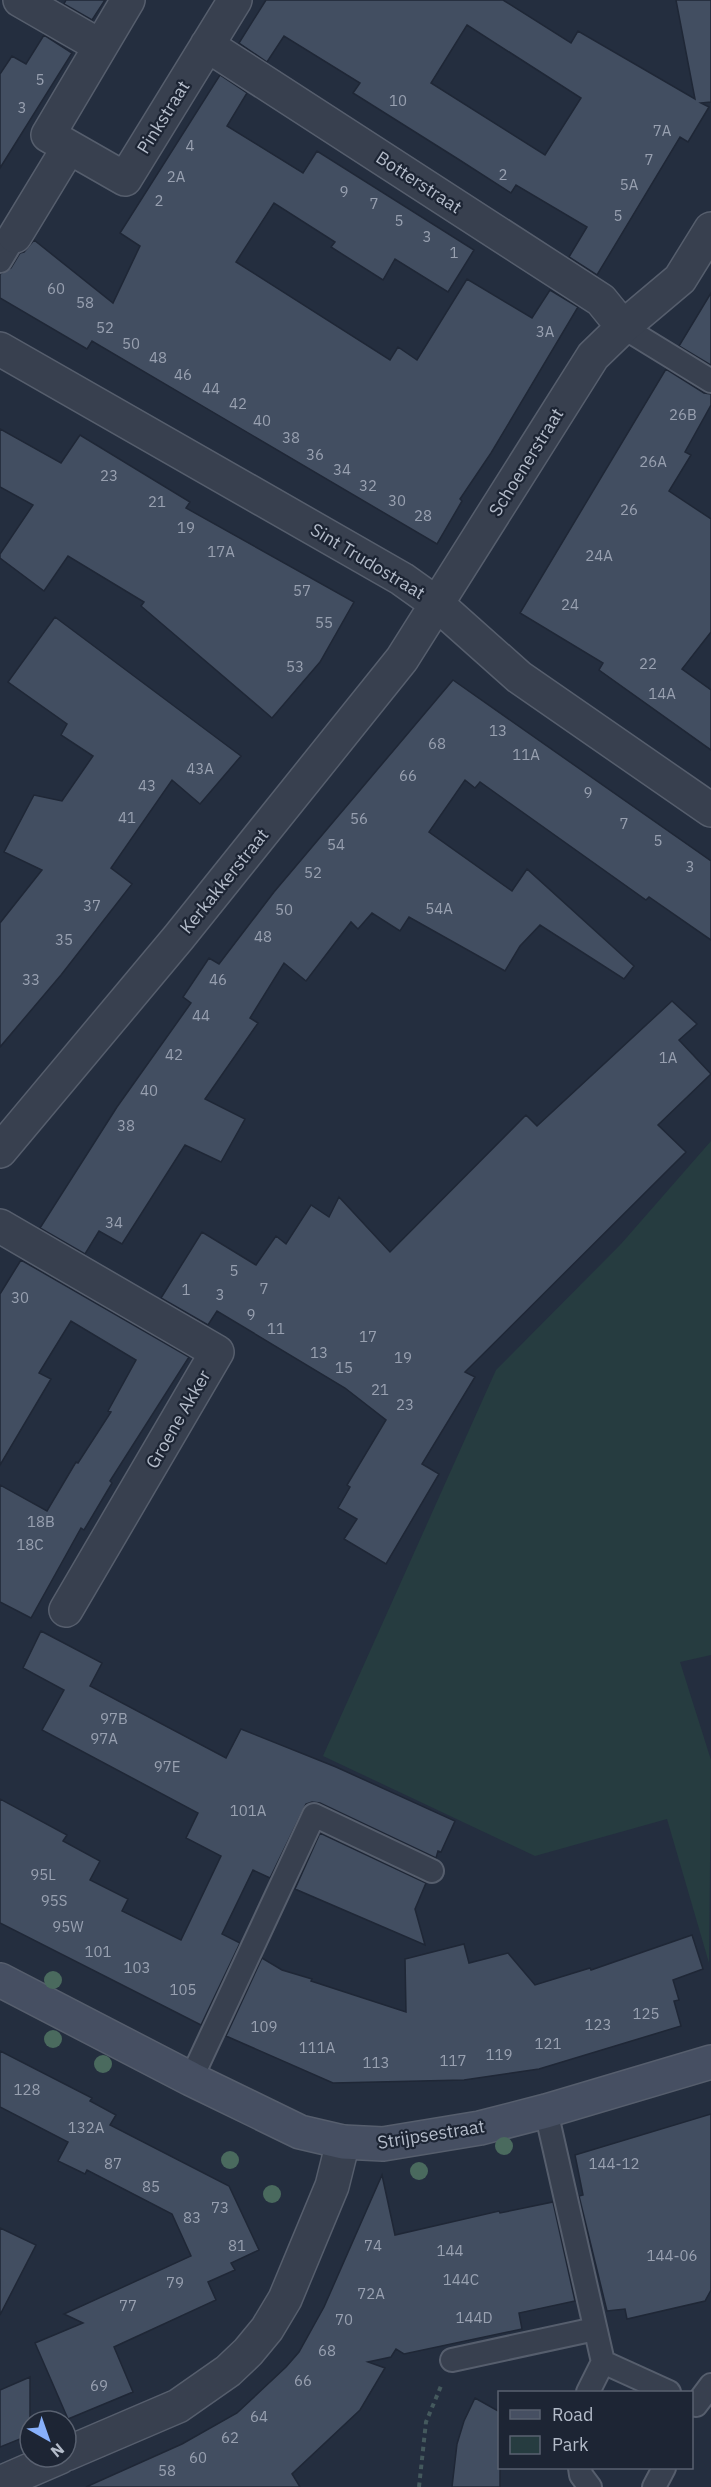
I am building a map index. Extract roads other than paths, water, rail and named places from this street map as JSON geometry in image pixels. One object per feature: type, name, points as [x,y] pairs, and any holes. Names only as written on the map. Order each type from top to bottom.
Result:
[{"type":"street","points":[[20,0],[100,46]]},
{"type":"street","name":"Pinkstraat","points":[[128,0],[48,135],[125,179],[235,0]]},
{"type":"street","name":"Botterstraat","points":[[207,45],[600,300],[623,327]]},
{"type":"street","points":[[7,249],[69,147]]},
{"type":"street","name":"Schoenerstraat","points":[[437,604],[593,356],[623,327],[680,279],[711,229]]},
{"type":"street","name":"Sint Trudostraat","points":[[0,349],[402,579],[437,604],[519,677],[711,810]]},
{"type":"street","name":"Kerkakkerstraat","points":[[0,1151],[194,919],[402,658],[437,604]]},
{"type":"street","name":"Groene Akker","points":[[0,1226],[217,1352],[66,1610]]},
{"type":"street","name":"Strijpsestraat","points":[[0,1980],[300,2133],[343,2142],[383,2144],[480,2128],[711,2062]]},
{"type":"street","points":[[78,2449],[178,2406],[228,2371],[248,2352],[267,2329],[285,2299],[332,2186],[343,2142]]},
{"type":"street","points":[[0,2482],[31,2469]]},
{"type":"lane","points":[[623,327],[711,381]]},
{"type":"lane","points":[[191,2079],[314,1815],[432,1871]]},
{"type":"lane","points":[[546,2111],[603,2362],[588,2391]]},
{"type":"lane","points":[[452,2360],[595,2329]]},
{"type":"lane","points":[[603,2362],[667,2391]]},
{"type":"lane","points":[[693,2407],[711,2385]]},
{"type":"lane","points":[[580,2469],[581,2475],[590,2487]]},
{"type":"lane","points":[[654,2487],[663,2469]]}]
